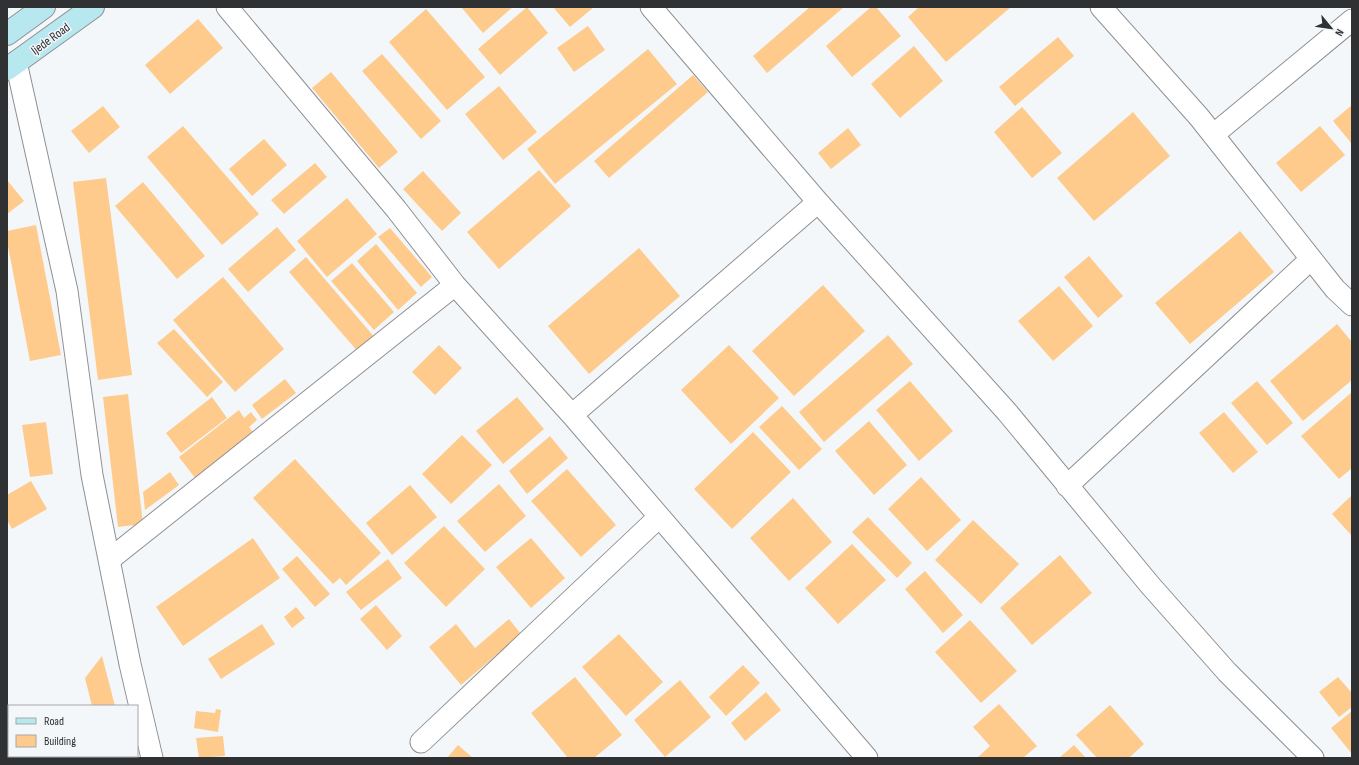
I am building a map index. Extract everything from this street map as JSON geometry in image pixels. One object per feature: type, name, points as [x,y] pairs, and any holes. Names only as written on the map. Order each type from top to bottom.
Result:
[{"type":"main road","points":[[7,34],[44,7]]},
{"type":"main road","name":"Ijede Road","points":[[12,66],[93,7]]},
{"type":"street","points":[[227,7],[396,209],[455,285],[572,415],[867,758]]},
{"type":"street","points":[[651,7],[818,202],[1007,412],[1150,585],[1227,672],[1313,758]]},
{"type":"street","points":[[1101,7],[1213,135],[1335,289],[1352,305]]},
{"type":"street","points":[[1213,135],[1352,20]]},
{"type":"street","points":[[12,66],[67,291],[92,475],[130,664],[152,758]]},
{"type":"street","points":[[572,415],[818,202]]},
{"type":"street","points":[[1067,486],[1311,259]]},
{"type":"street","points":[[109,560],[455,285]]},
{"type":"street","points":[[421,742],[659,516]]},
{"type":"building","points":[[461,7],[513,7],[483,33]]},
{"type":"building","points":[[527,7],[548,33],[500,75],[478,49]]},
{"type":"building","points":[[553,7],[594,7],[570,27]]},
{"type":"building","points":[[810,7],[844,7],[767,73],[753,56]]},
{"type":"building","points":[[871,7],[876,7],[901,36],[852,77],[826,46]]},
{"type":"building","points":[[919,7],[1011,7],[946,62],[908,17]]},
{"type":"building","points":[[426,9],[485,77],[447,110],[389,42]]},
{"type":"building","points":[[198,19],[223,48],[170,94],[145,65]]},
{"type":"building","points":[[588,26],[605,50],[574,72],[557,48]]},
{"type":"building","points":[[1058,37],[1074,56],[1015,106],[999,87]]},
{"type":"building","points":[[914,46],[943,81],[900,118],[871,84]]},
{"type":"building","points":[[648,49],[677,84],[555,184],[527,149]]},
{"type":"building","points":[[382,54],[441,121],[421,139],[362,71]]},
{"type":"building","points":[[331,72],[398,152],[379,168],[312,88]]},
{"type":"building","points":[[693,75],[708,92],[609,178],[594,161]]},
{"type":"building","points":[[499,86],[537,132],[503,160],[465,114]]},
{"type":"building","points":[[1352,105],[1352,144],[1333,121]]},
{"type":"building","points":[[103,106],[120,127],[89,153],[71,131]]},
{"type":"building","points":[[1022,107],[1062,153],[1032,178],[994,132]]},
{"type":"building","points":[[1133,112],[1170,156],[1094,221],[1057,178]]},
{"type":"building","points":[[183,126],[259,214],[222,245],[147,157]]},
{"type":"building","points":[[1320,126],[1345,155],[1301,192],[1276,163]]},
{"type":"building","points":[[848,128],[861,145],[831,169],[818,153]]},
{"type":"building","points":[[264,139],[287,165],[252,196],[229,169]]},
{"type":"building","points":[[315,163],[327,177],[284,214],[271,200]]},
{"type":"building","points":[[539,170],[571,206],[499,269],[467,232]]},
{"type":"building","points":[[423,171],[461,213],[442,231],[403,189]]},
{"type":"building","points":[[106,178],[132,375],[98,380],[73,182]]},
{"type":"building","points":[[7,180],[24,201],[7,214]]},
{"type":"building","points":[[143,182],[205,256],[177,279],[115,206]]},
{"type":"building","points":[[347,198],[377,234],[327,277],[297,241]]},
{"type":"building","points":[[36,225],[61,355],[30,361],[7,241],[7,231]]},
{"type":"building","points":[[277,227],[296,250],[248,292],[228,269]]},
{"type":"building","points":[[390,228],[432,277],[421,287],[378,237]]},
{"type":"building","points":[[1240,231],[1274,272],[1190,344],[1155,303]]},
{"type":"building","points":[[376,244],[417,293],[398,310],[357,261]]},
{"type":"building","points":[[639,248],[680,296],[589,374],[548,326]]},
{"type":"building","points":[[1089,256],[1123,296],[1098,318],[1064,277]]},
{"type":"building","points":[[306,257],[376,339],[359,353],[289,272]]},
{"type":"building","points":[[352,263],[394,312],[374,330],[331,281]]},
{"type":"building","points":[[223,277],[284,349],[235,392],[173,320]]},
{"type":"building","points":[[823,285],[865,331],[794,396],[752,351]]},
{"type":"building","points":[[1059,286],[1093,326],[1053,361],[1018,321]]},
{"type":"building","points":[[1337,324],[1352,342],[1352,380],[1303,421],[1270,381]]},
{"type":"building","points":[[174,329],[223,382],[207,397],[157,343]]},
{"type":"building","points":[[888,335],[913,364],[824,442],[799,412]]},
{"type":"building","points":[[439,345],[462,368],[435,395],[412,372]]},
{"type":"building","points":[[729,345],[779,398],[731,444],[681,390]]},
{"type":"building","points":[[285,379],[296,393],[262,419],[252,405]]},
{"type":"building","points":[[910,381],[953,431],[919,461],[876,410]]},
{"type":"building","points":[[1257,381],[1293,423],[1267,445],[1231,403]]},
{"type":"building","points":[[1352,392],[1352,468],[1339,479],[1301,436]]},
{"type":"building","points":[[128,394],[143,524],[118,527],[103,397]]},
{"type":"building","points":[[212,397],[227,418],[181,453],[166,433]]},
{"type":"building","points":[[517,397],[544,429],[503,464],[476,431]]},
{"type":"building","points":[[782,406],[822,449],[799,470],[759,427]]},
{"type":"building","points":[[239,410],[244,418],[251,412],[257,420],[249,427],[253,432],[195,478],[179,457]]},
{"type":"building","points":[[1224,412],[1258,452],[1233,473],[1199,433]]},
{"type":"building","points":[[869,421],[907,465],[874,495],[835,451]]},
{"type":"building","points":[[46,422],[53,474],[30,477],[22,425]]},
{"type":"building","points":[[753,432],[791,472],[732,529],[694,489]]},
{"type":"building","points":[[462,435],[492,465],[451,504],[422,474]]},
{"type":"building","points":[[550,436],[568,458],[527,494],[509,471]]},
{"type":"building","points":[[295,459],[381,553],[346,585],[340,578],[333,584],[253,498]]},
{"type":"building","points":[[567,469],[616,525],[581,557],[531,501]]},
{"type":"building","points":[[170,472],[179,485],[145,510],[143,492]]},
{"type":"building","points":[[921,477],[961,520],[927,551],[888,509]]},
{"type":"building","points":[[31,481],[47,509],[12,529],[7,520],[7,495]]},
{"type":"building","points":[[499,484],[526,516],[485,552],[457,521]]},
{"type":"building","points":[[410,485],[437,517],[392,555],[366,523]]},
{"type":"building","points":[[1352,495],[1352,536],[1332,514]]},
{"type":"building","points":[[793,498],[832,542],[789,581],[750,538]]},
{"type":"building","points":[[868,517],[912,563],[897,578],[852,532]]},
{"type":"building","points":[[973,520],[1019,564],[981,604],[935,560]]},
{"type":"building","points":[[444,526],[485,569],[446,607],[404,563]]},
{"type":"building","points":[[253,538],[280,578],[183,646],[156,607]]},
{"type":"building","points":[[531,538],[565,578],[531,608],[496,567]]},
{"type":"building","points":[[852,544],[886,580],[838,624],[805,588]]},
{"type":"building","points":[[1060,555],[1092,593],[1032,645],[1000,608]]},
{"type":"building","points":[[297,556],[330,594],[315,607],[282,569]]},
{"type":"building","points":[[388,559],[402,578],[361,610],[346,592]]},
{"type":"building","points":[[925,571],[963,615],[943,633],[905,589]]},
{"type":"building","points":[[376,605],[402,636],[387,650],[360,619]]},
{"type":"building","points":[[296,607],[305,618],[292,628],[284,617]]},
{"type":"building","points":[[509,619],[521,634],[461,685],[429,647],[456,624],[475,648]]},
{"type":"building","points":[[970,620],[1017,671],[981,703],[935,652]]},
{"type":"building","points":[[262,624],[275,644],[221,679],[208,659]]},
{"type":"building","points":[[619,634],[663,682],[626,716],[582,667]]},
{"type":"building","points":[[102,656],[115,705],[92,705],[85,678]]},
{"type":"building","points":[[743,665],[760,683],[726,716],[709,697]]},
{"type":"building","points":[[575,677],[622,735],[594,758],[568,758],[531,713]]},
{"type":"building","points":[[1338,677],[1352,693],[1352,707],[1339,717],[1319,692]]},
{"type":"building","points":[[680,680],[711,717],[665,757],[634,720]]},
{"type":"building","points":[[766,692],[781,710],[745,741],[731,723]]},
{"type":"building","points":[[999,704],[1037,746],[1023,758],[977,758],[990,746],[973,727]]},
{"type":"building","points":[[1110,705],[1144,744],[1129,758],[1097,758],[1076,735]]},
{"type":"building","points":[[216,709],[221,710],[218,732],[194,728],[196,711],[215,713]]},
{"type":"building","points":[[1352,711],[1352,754],[1331,728]]},
{"type":"building","points":[[223,736],[225,756],[199,758],[196,738]]},
{"type":"building","points":[[458,745],[473,758],[447,758]]},
{"type":"building","points":[[1074,745],[1086,758],[1059,758]]},
{"type":"building","points":[[29,757],[66,757],[65,758],[28,758]]},
{"type":"building","points":[[102,757],[132,757],[132,758],[99,758]]}]
